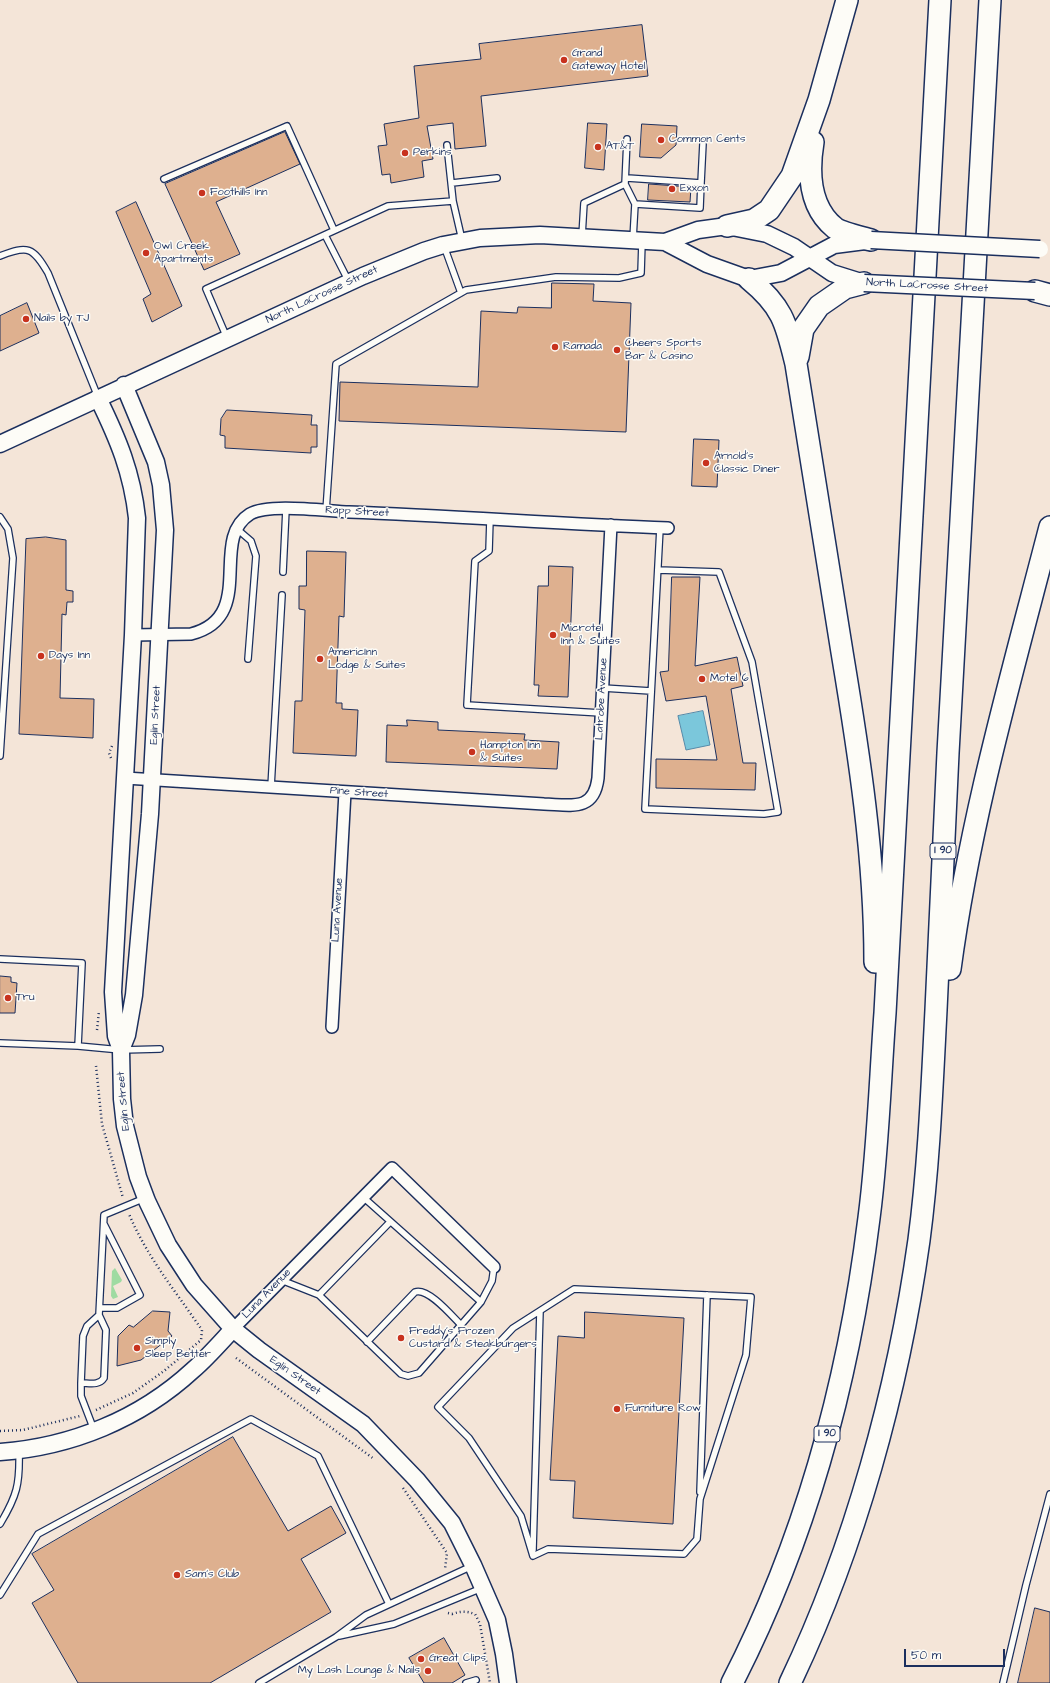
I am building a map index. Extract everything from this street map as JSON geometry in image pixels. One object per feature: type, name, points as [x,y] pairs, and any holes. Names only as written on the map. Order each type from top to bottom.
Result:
[{"type":"highway","points":[[727,226],[754,220],[769,210],[792,176],[820,100],[847,0]]},
{"type":"highway","name":"I 90","points":[[732,1683],[784,1566],[806,1503],[826,1437],[841,1379],[858,1298],[874,1172],[885,1013],[940,0]]},
{"type":"highway","name":"I 90","points":[[790,1683],[848,1540],[869,1471],[889,1395],[906,1317],[918,1245],[931,1112],[950,728],[990,0]]},
{"type":"highway","points":[[820,100],[811,153],[810,172],[813,193],[820,212],[836,229],[871,240]]},
{"type":"highway","points":[[749,278],[763,290],[780,311],[788,332],[796,364],[860,758],[873,892],[875,953],[874,1172]]},
{"type":"highway","points":[[796,364],[803,329],[820,306],[845,288],[864,283]]},
{"type":"highway","points":[[931,1112],[956,921],[965,872],[984,781],[1050,528]]},
{"type":"street","name":"North LaCrosse Street","points":[[665,242],[698,230],[727,226],[767,234],[794,247],[832,273],[864,283],[1045,291]]},
{"type":"street","name":"North LaCrosse Street","points":[[0,444],[349,282],[403,259],[443,245],[462,241],[518,235],[582,236],[665,242],[707,264],[749,278],[781,273],[834,245],[871,240],[1047,249]]},
{"type":"street","name":"Eglin Street","points":[[121,1050],[127,1035],[134,995],[153,780],[165,530],[161,485],[151,450],[124,386]]},
{"type":"street","name":"Eglin Street","points":[[98,398],[121,447],[135,499],[137,535],[114,992],[116,1029],[121,1050],[122,1100],[125,1126],[138,1177],[159,1226],[179,1264],[208,1302],[233,1329],[259,1350],[363,1424],[417,1480],[452,1523],[473,1565],[497,1620],[508,1683]]},
{"type":"street","name":"Rapp Street","points":[[236,529],[249,515],[256,511],[266,509],[664,528]]},
{"type":"street","name":"Latrobe Avenue","points":[[591,799],[597,789],[611,525]]},
{"type":"street","points":[[133,635],[160,636],[191,634],[208,628],[220,616],[225,608],[229,590],[232,546],[236,529]]},
{"type":"street","name":"Pine Street","points":[[125,778],[568,805],[584,803],[591,799]]},
{"type":"street","name":"Luna Avenue","points":[[332,1027],[345,792]]},
{"type":"street","name":"Luna Avenue","points":[[0,1452],[19,1451],[65,1441],[95,1431],[121,1420],[158,1398],[192,1371],[392,1168],[494,1267]]},
{"type":"lane","points":[[164,179],[287,126],[334,230]]},
{"type":"lane","points":[[326,511],[336,364],[466,290],[556,276],[619,278],[641,273],[635,204],[625,184],[627,178],[627,139]]},
{"type":"lane","points":[[635,204],[700,208],[704,143]]},
{"type":"lane","points":[[447,144],[453,201],[462,241]]},
{"type":"lane","points":[[452,183],[497,178]]},
{"type":"lane","points":[[627,178],[701,183]]},
{"type":"lane","points":[[582,236],[584,203],[625,184]]},
{"type":"lane","points":[[227,338],[206,289],[388,206],[453,201]]},
{"type":"lane","points":[[325,235],[349,282]]},
{"type":"lane","points":[[443,245],[461,293]]},
{"type":"lane","points":[[0,256],[17,249],[29,250],[39,258],[48,273],[98,398]]},
{"type":"lane","points":[[283,572],[286,509]]},
{"type":"lane","points":[[0,517],[8,529],[13,558],[0,756]]},
{"type":"lane","points":[[490,519],[489,551],[475,561],[467,705],[601,713]]},
{"type":"lane","points":[[658,570],[719,572],[752,662],[778,812],[764,814],[645,809],[658,570],[664,528]]},
{"type":"lane","points":[[236,529],[251,541],[256,556],[248,659]]},
{"type":"lane","points":[[271,787],[282,595]]},
{"type":"lane","points":[[0,652],[7,650]]},
{"type":"lane","points":[[603,688],[651,691]]},
{"type":"lane","points":[[0,959],[82,963],[78,1046]]},
{"type":"lane","points":[[0,1043],[78,1046],[121,1050],[160,1049]]},
{"type":"lane","points":[[363,1197],[481,1302]]},
{"type":"lane","points":[[81,1383],[98,1384],[102,1382],[104,1378],[106,1330],[100,1315],[100,1308],[104,1215],[146,1198]]},
{"type":"lane","points":[[319,1295],[390,1222]]},
{"type":"lane","points":[[100,1308],[117,1308],[140,1295],[104,1224]]},
{"type":"lane","points":[[280,1280],[319,1295],[401,1374],[408,1376],[419,1373],[481,1302],[492,1281],[494,1267]]},
{"type":"lane","points":[[533,1556],[521,1516],[502,1484],[469,1438],[438,1407],[513,1328],[574,1289],[751,1297],[746,1355],[700,1499]]},
{"type":"lane","points":[[367,1342],[415,1292],[419,1290],[428,1294],[461,1325]]},
{"type":"lane","points":[[533,1556],[548,1549],[684,1554],[697,1539],[700,1499],[707,1295]]},
{"type":"lane","points":[[533,1556],[540,1311]]},
{"type":"lane","points":[[95,1431],[81,1396],[83,1336],[86,1326],[100,1315]]},
{"type":"lane","points":[[0,1595],[38,1534],[251,1419],[318,1456],[389,1604]]},
{"type":"lane","points":[[0,1524],[16,1494],[20,1471],[19,1451]]},
{"type":"lane","points":[[1003,1683],[1026,1584],[1050,1494]]},
{"type":"lane","points":[[259,1683],[336,1636],[366,1615],[473,1565]]},
{"type":"lane","points":[[336,1636],[394,1624],[483,1587]]},
{"type":"lane","points":[[466,1683],[476,1680]]},
{"type":"path","points":[[0,1431],[23,1430],[50,1424],[87,1413],[133,1393],[164,1371],[201,1340],[202,1330],[175,1294],[148,1252],[126,1206],[102,1124],[96,1066]]},
{"type":"path","points":[[236,1358],[364,1450],[379,1463]]},
{"type":"path","points":[[401,1485],[447,1553],[444,1569],[439,1573]]},
{"type":"path","points":[[434,1608],[452,1614],[460,1611],[475,1614],[480,1624],[490,1683]]},
{"type":"green space","points":[[115,1268],[122,1280],[113,1286],[118,1297],[113,1299],[111,1296],[112,1271]]},
{"type":"water","points":[[703,711],[710,745],[686,750],[678,716]]},
{"type":"building","points":[[642,25],[648,76],[481,96],[486,146],[455,149],[453,123],[427,126],[433,159],[422,161],[424,177],[391,183],[390,174],[382,175],[378,146],[387,145],[384,124],[419,118],[414,66],[481,59],[479,44]]},
{"type":"building","points":[[588,123],[607,124],[604,170],[585,168]]},
{"type":"building","points":[[642,124],[677,126],[676,145],[661,158],[640,157]]},
{"type":"building","name":"Foothills Inn","points":[[285,132],[300,164],[216,202],[240,254],[204,270],[165,184]]},
{"type":"building","points":[[649,184],[691,187],[690,202],[648,200]]},
{"type":"building","name":"Owl Creek Apartments","points":[[136,202],[182,306],[152,322],[143,299],[151,294],[116,212]]},
{"type":"building","name":"Ramada","points":[[552,283],[594,284],[593,301],[631,303],[626,432],[339,421],[340,382],[478,387],[481,311],[517,313],[518,307],[551,308]]},
{"type":"building","points":[[27,303],[39,333],[0,351],[0,316]]},
{"type":"building","points":[[227,410],[312,415],[311,425],[317,425],[317,447],[311,447],[311,453],[225,448],[225,436],[220,435],[221,419]]},
{"type":"building","name":"Arnold's Classic Diner","points":[[694,439],[719,440],[717,487],[692,486]]},
{"type":"building","name":"Days Inn","points":[[46,537],[66,540],[66,590],[73,591],[73,602],[67,602],[66,615],[62,614],[60,698],[94,699],[93,738],[19,734],[26,539]]},
{"type":"building","name":"AmericInn Lodge & Suites","points":[[307,551],[346,552],[344,617],[339,616],[336,703],[342,703],[342,709],[358,710],[356,756],[293,753],[295,701],[302,701],[305,610],[299,609],[299,586],[306,586]]},
{"type":"building","name":"Microtel Inn & Suites","points":[[549,566],[573,567],[568,697],[538,696],[539,685],[534,685],[538,586],[548,586]]},
{"type":"building","name":"Motel 6","points":[[672,577],[700,577],[695,666],[737,657],[743,686],[731,689],[743,763],[756,763],[755,790],[656,788],[656,759],[717,760],[706,696],[666,701],[660,672],[668,671]]},
{"type":"building","name":"Hampton Inn & Suites","points":[[407,720],[438,722],[438,730],[525,734],[524,740],[559,742],[557,769],[386,762],[387,725],[407,726]]},
{"type":"building","name":"Tru","points":[[0,976],[11,977],[11,982],[17,983],[15,1013],[0,1013]]},
{"type":"building","name":"Simply Sleep Better","points":[[153,1311],[170,1312],[168,1331],[172,1336],[141,1360],[117,1366],[118,1336],[129,1325],[133,1327]]},
{"type":"building","name":"Furniture Row","points":[[585,1312],[684,1318],[673,1524],[573,1518],[575,1481],[550,1480],[558,1336],[584,1338]]},
{"type":"building","name":"Sam's Club","points":[[233,1437],[288,1531],[331,1506],[346,1533],[301,1559],[331,1612],[210,1683],[78,1683],[32,1603],[54,1590],[32,1554]]},
{"type":"building","points":[[1035,1608],[1050,1612],[1050,1683],[1018,1683]]},
{"type":"building","points":[[444,1638],[465,1675],[452,1683],[424,1683],[409,1658]]},
{"type":"place","name":"Grand Gateway Hotel","points":[[564,60]]},
{"type":"place","name":"Common Cents","points":[[661,140]]},
{"type":"place","name":"AT&T","points":[[598,147]]},
{"type":"place","name":"Perkins","points":[[405,153]]},
{"type":"place","name":"Exxon","points":[[672,189]]},
{"type":"place","name":"Foothills Inn","points":[[202,193]]},
{"type":"place","name":"Owl Creek Apartments","points":[[146,253]]},
{"type":"place","name":"Nails by TJ","points":[[26,319]]},
{"type":"place","name":"Ramada","points":[[555,347]]},
{"type":"place","name":"Cheers Sports Bar & Casino","points":[[617,350]]},
{"type":"place","name":"Arnold's Classic Diner","points":[[706,463]]},
{"type":"place","name":"Microtel Inn & Suites","points":[[553,635]]},
{"type":"place","name":"Days Inn","points":[[41,656]]},
{"type":"place","name":"AmericInn Lodge & Suites","points":[[320,659]]},
{"type":"place","name":"Motel 6","points":[[702,679]]},
{"type":"place","name":"Hampton Inn & Suites","points":[[472,752]]},
{"type":"place","name":"Tru","points":[[8,998]]},
{"type":"place","name":"Freddy's Frozen Custard & Steakburgers","points":[[401,1338]]},
{"type":"place","name":"Simply Sleep Better","points":[[137,1348]]},
{"type":"place","name":"Furniture Row","points":[[617,1409]]},
{"type":"place","name":"Sam's Club","points":[[177,1575]]},
{"type":"place","name":"Great Clips","points":[[421,1659]]},
{"type":"place","name":"My Lash Lounge & Nails","points":[[428,1671]]}]
